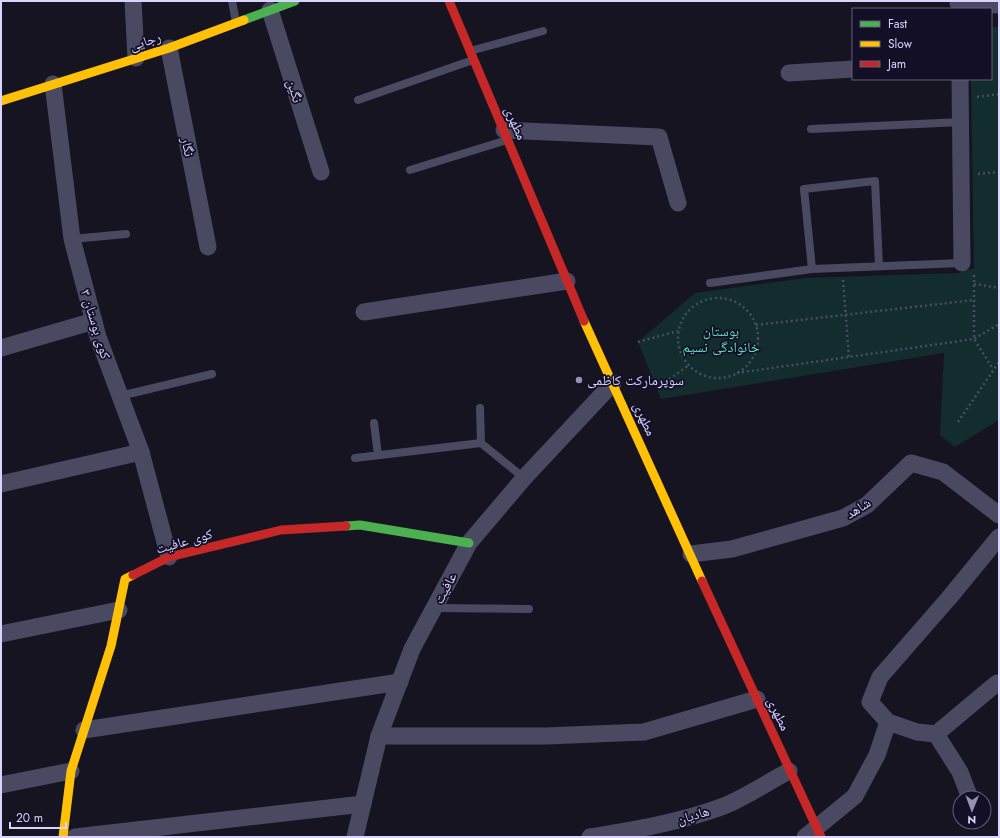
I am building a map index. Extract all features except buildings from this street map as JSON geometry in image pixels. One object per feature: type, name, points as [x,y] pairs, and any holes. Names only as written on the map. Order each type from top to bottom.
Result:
[{"type":"street","points":[[132,1],[136,58]]},
{"type":"street","name":"رجایی","points":[[1,100],[169,48],[295,1]]},
{"type":"street","points":[[441,1],[451,5]]},
{"type":"street","points":[[958,4],[999,5]]},
{"type":"street","name":"مطهری","points":[[451,5],[567,281],[757,698],[815,834]]},
{"type":"street","name":"نگین","points":[[270,10],[320,172]]},
{"type":"street","name":"نگار","points":[[169,48],[208,247]]},
{"type":"street","points":[[789,73],[852,69]]},
{"type":"street","points":[[960,80],[962,263]]},
{"type":"street","name":"کوی بوستان ۳","points":[[53,84],[72,239],[94,321],[141,452],[169,558]]},
{"type":"street","points":[[506,135],[659,137],[678,203]]},
{"type":"street","points":[[364,312],[567,281]]},
{"type":"street","points":[[1,348],[94,321]]},
{"type":"street","name":"عافیت","points":[[355,837],[379,736],[412,649],[469,543],[524,478],[613,383]]},
{"type":"street","points":[[1,484],[141,452]]},
{"type":"street","name":"شاهد","points":[[691,554],[732,549],[843,518],[867,505],[911,463],[943,472],[999,515]]},
{"type":"street","name":"کوی عافیت","points":[[63,837],[71,771],[110,646],[125,579],[169,558],[281,530],[360,525],[469,543]]},
{"type":"street","points":[[997,683],[936,734],[917,732],[888,722],[870,702],[880,677],[949,598],[999,537]]},
{"type":"street","points":[[1,634],[118,610]]},
{"type":"street","points":[[84,730],[400,682]]},
{"type":"street","points":[[379,736],[546,736],[644,732],[757,698]]},
{"type":"street","points":[[815,834],[855,796],[877,755],[888,722]]},
{"type":"street","points":[[936,734],[960,772],[967,790]]},
{"type":"street","points":[[1,785],[71,771]]},
{"type":"street","name":"هادیان","points":[[591,837],[636,830],[679,820],[725,805],[789,771]]},
{"type":"street","points":[[75,837],[363,804]]},
{"type":"lane","points":[[232,1],[236,23]]},
{"type":"lane","points":[[358,100],[472,55],[543,31]]},
{"type":"lane","points":[[812,129],[961,122]]},
{"type":"lane","points":[[410,170],[506,135]]},
{"type":"lane","points":[[812,269],[804,190],[875,181],[879,266]]},
{"type":"lane","points":[[72,239],[126,234]]},
{"type":"lane","points":[[710,282],[812,269],[962,263]]},
{"type":"lane","points":[[120,396],[212,374]]},
{"type":"lane","points":[[480,408],[481,443]]},
{"type":"lane","points":[[374,423],[378,455]]},
{"type":"lane","points":[[355,458],[481,443],[524,478]]},
{"type":"lane","points":[[434,608],[529,609]]},
{"type":"path","points":[[976,98],[999,94]]},
{"type":"path","points":[[975,175],[999,172]]},
{"type":"path","points":[[842,268],[849,357]]},
{"type":"path","points":[[974,284],[999,288]]},
{"type":"path","points":[[736,373],[748,364],[755,353],[758,339],[756,325],[750,313],[739,304],[726,298],[712,298],[700,301],[682,318],[678,331],[678,343],[682,355],[689,365],[699,373],[711,377],[723,378],[736,373],[974,339],[999,324]]},
{"type":"path","points":[[756,325],[974,300]]},
{"type":"path","points":[[638,342],[678,331]]},
{"type":"path","points":[[958,422],[999,362]]},
{"type":"path","points":[[657,388],[689,365]]},
{"type":"green space","name":"بوستان خانوادگی نسیم","points":[[992,27],[999,27],[999,420],[955,447],[940,435],[944,353],[661,399],[638,342],[695,293],[805,278],[958,273],[974,268],[971,80],[992,80]]},
{"type":"traffic: fast","points":[[244,20],[295,1]]},
{"type":"traffic: fast","points":[[346,526],[360,525],[469,543]]},
{"type":"traffic: slow","points":[[1,101],[169,48],[244,20]]},
{"type":"traffic: slow","points":[[584,321],[702,581]]},
{"type":"traffic: slow","points":[[63,837],[71,771],[111,646],[125,579],[133,575]]},
{"type":"traffic: jam","points":[[449,1],[584,321]]},
{"type":"traffic: jam","points":[[133,575],[169,557],[281,530],[346,526]]},
{"type":"traffic: jam","points":[[702,581],[821,837]]},
{"type":"place","name":"سوپرمارکت کاظمی","points":[[579,380]]}]
